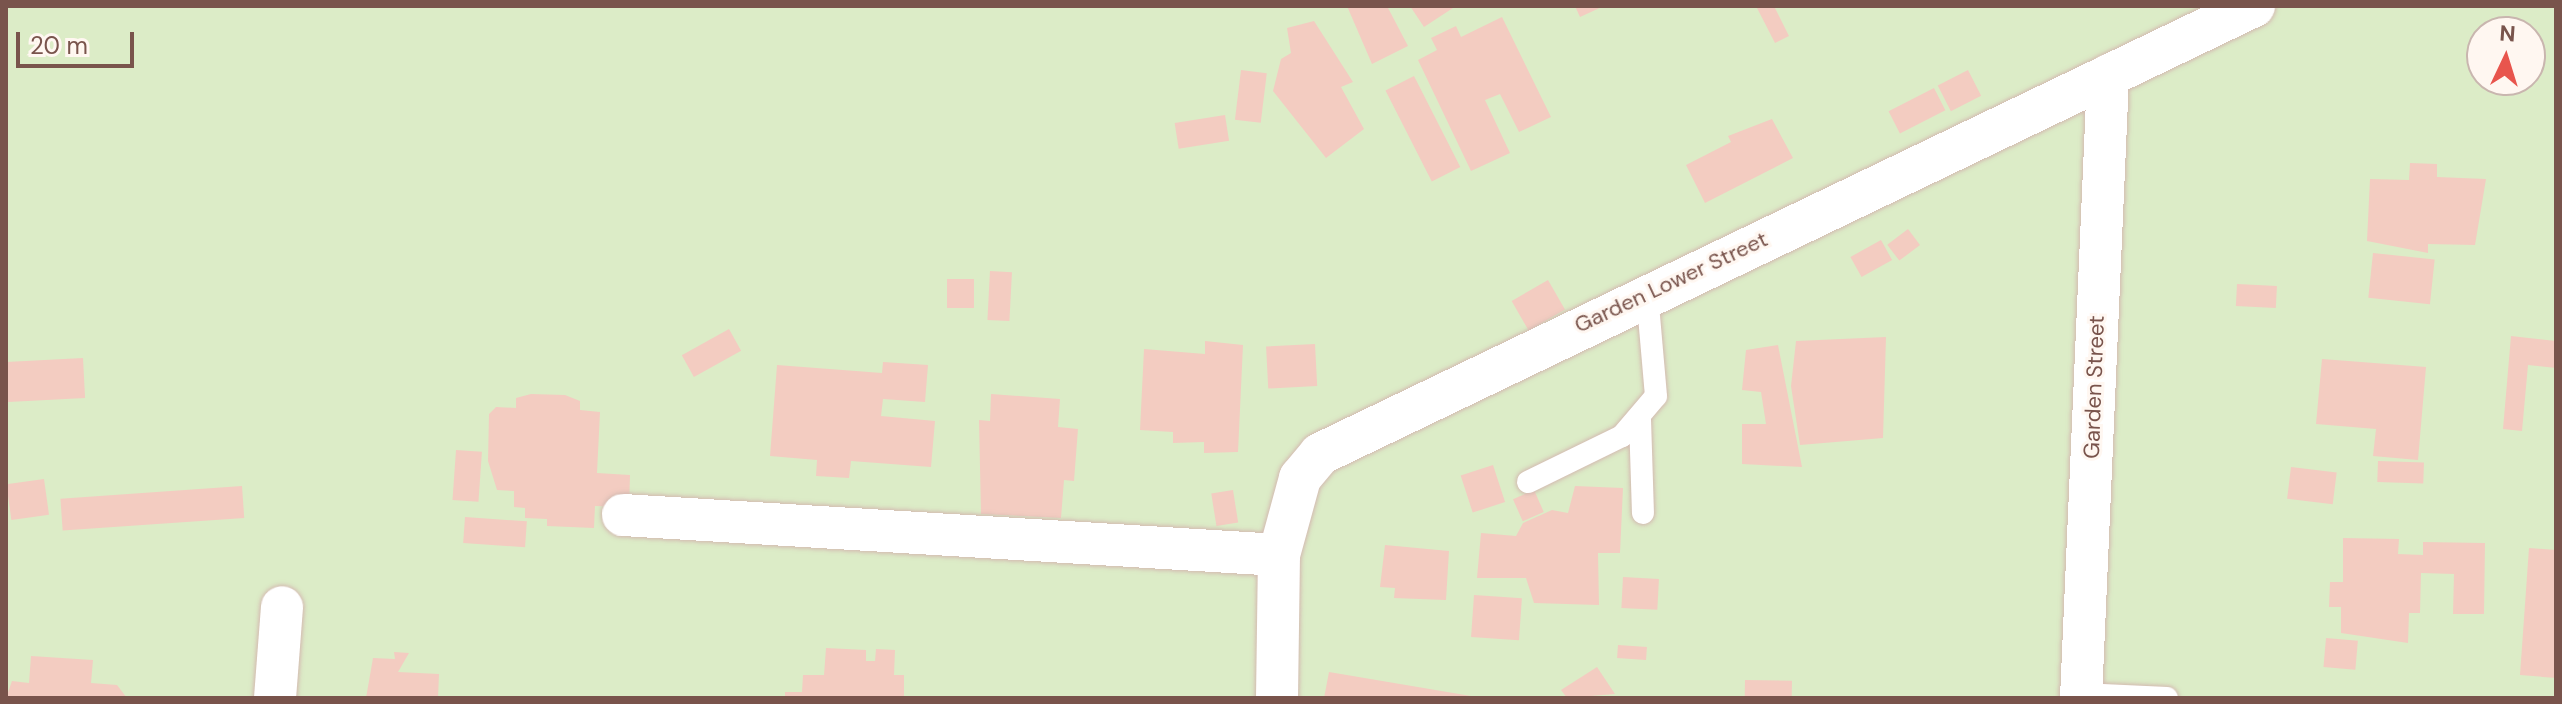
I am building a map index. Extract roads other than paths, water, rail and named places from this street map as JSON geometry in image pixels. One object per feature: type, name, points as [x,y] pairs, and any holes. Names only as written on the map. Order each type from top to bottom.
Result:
[{"type":"street","name":"Garden Lower Street","points":[[1277,698],[1279,555],[1300,478],[1320,454],[1647,294],[2254,6]]},
{"type":"street","name":"Garden Street","points":[[2081,696],[2108,76]]},
{"type":"street","points":[[623,515],[1279,555]]},
{"type":"street","points":[[275,698],[282,607]]},
{"type":"lane","points":[[1528,482],[1622,436],[1640,419],[1656,396],[1647,294]]},
{"type":"lane","points":[[1640,419],[1643,513]]},
{"type":"lane","points":[[2081,696],[2167,698]]}]
